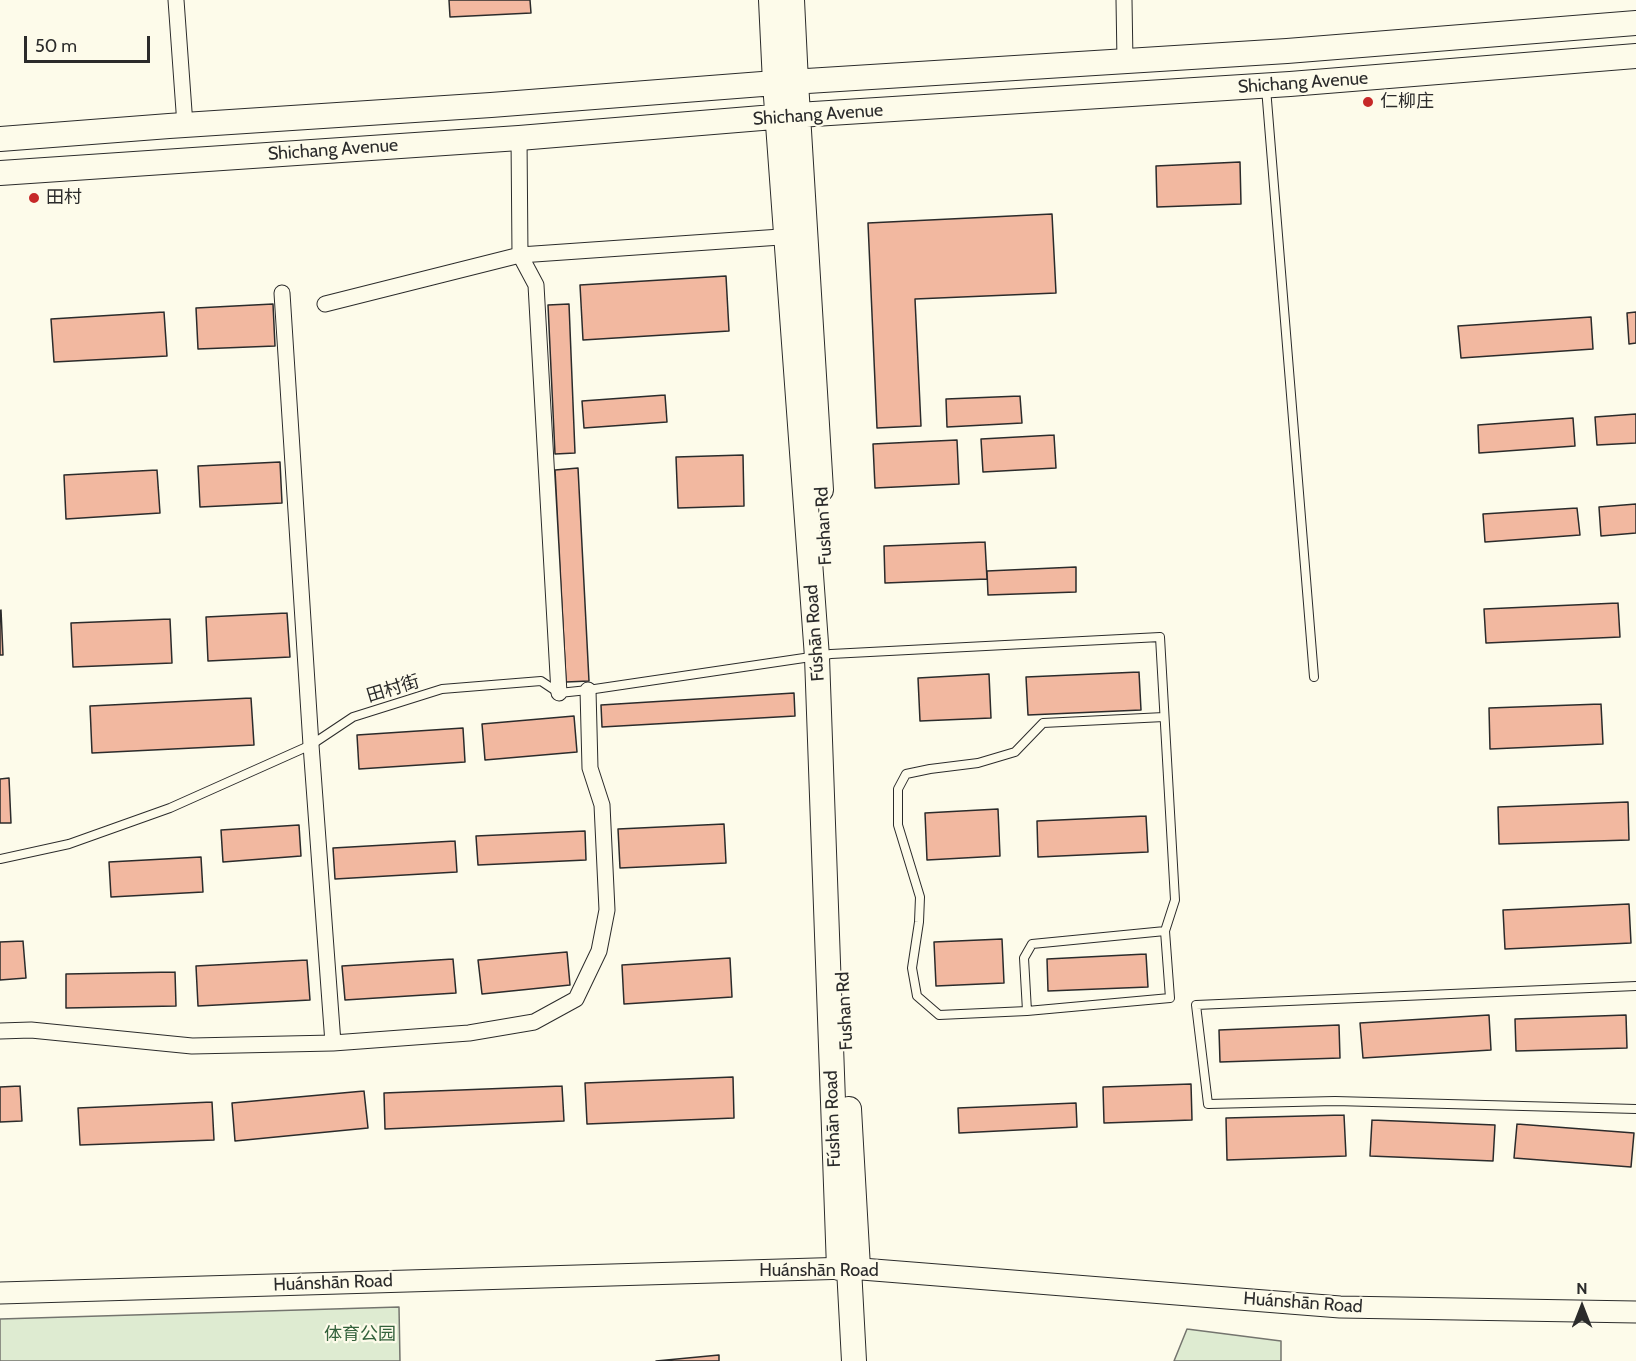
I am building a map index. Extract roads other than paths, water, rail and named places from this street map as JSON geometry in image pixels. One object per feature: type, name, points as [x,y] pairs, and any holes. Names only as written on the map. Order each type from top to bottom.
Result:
[{"type":"main road","points":[[771,0],[785,82]]},
{"type":"main road","name":"Fushan Rd","points":[[792,0],[785,82],[824,655],[843,993],[848,1268],[854,1361]]},
{"type":"main road","name":"Shichang Avenue","points":[[0,139],[785,82],[1287,51],[1636,23]]},
{"type":"main road","name":"Shichang Avenue","points":[[0,173],[519,138],[788,116],[1266,86],[1636,56]]},
{"type":"main road","name":"Huánshān Road","points":[[0,1293],[848,1268],[1340,1307],[1636,1312]]},
{"type":"street","points":[[176,0],[185,125]]},
{"type":"street","points":[[1124,0],[1125,61]]},
{"type":"street","points":[[519,138],[520,255],[536,285],[559,693]]},
{"type":"street","points":[[325,304],[520,255],[796,236]]},
{"type":"street","points":[[282,294],[333,1043]]},
{"type":"street","points":[[0,1031],[31,1030],[192,1046],[333,1043],[469,1034],[534,1022],[576,999],[599,951],[607,910],[602,805],[590,768],[588,690]]},
{"type":"lane","points":[[1266,86],[1314,676]]},
{"type":"lane","name":"田村街","points":[[0,859],[69,844],[170,808],[311,745],[354,717],[442,689],[541,681],[559,693],[824,655],[1160,637],[1164,717]]},
{"type":"lane","points":[[1164,717],[1174,900],[1165,931],[1170,998],[1027,1011],[939,1016],[917,996],[912,968],[919,922],[920,897],[898,825],[898,789],[906,774],[978,763],[1015,752],[1043,723],[1164,717]]},
{"type":"lane","points":[[1027,1011],[1024,958],[1032,944],[1165,931]]},
{"type":"lane","points":[[1636,986],[1196,1005],[1208,1104],[1335,1101],[1636,1109]]},
{"type":"place","name":"仁柳庄","points":[[1368,102]]},
{"type":"place","name":"田村","points":[[34,198]]},
{"type":"park label","name":"体育公园","points":[[360,1335]]}]
